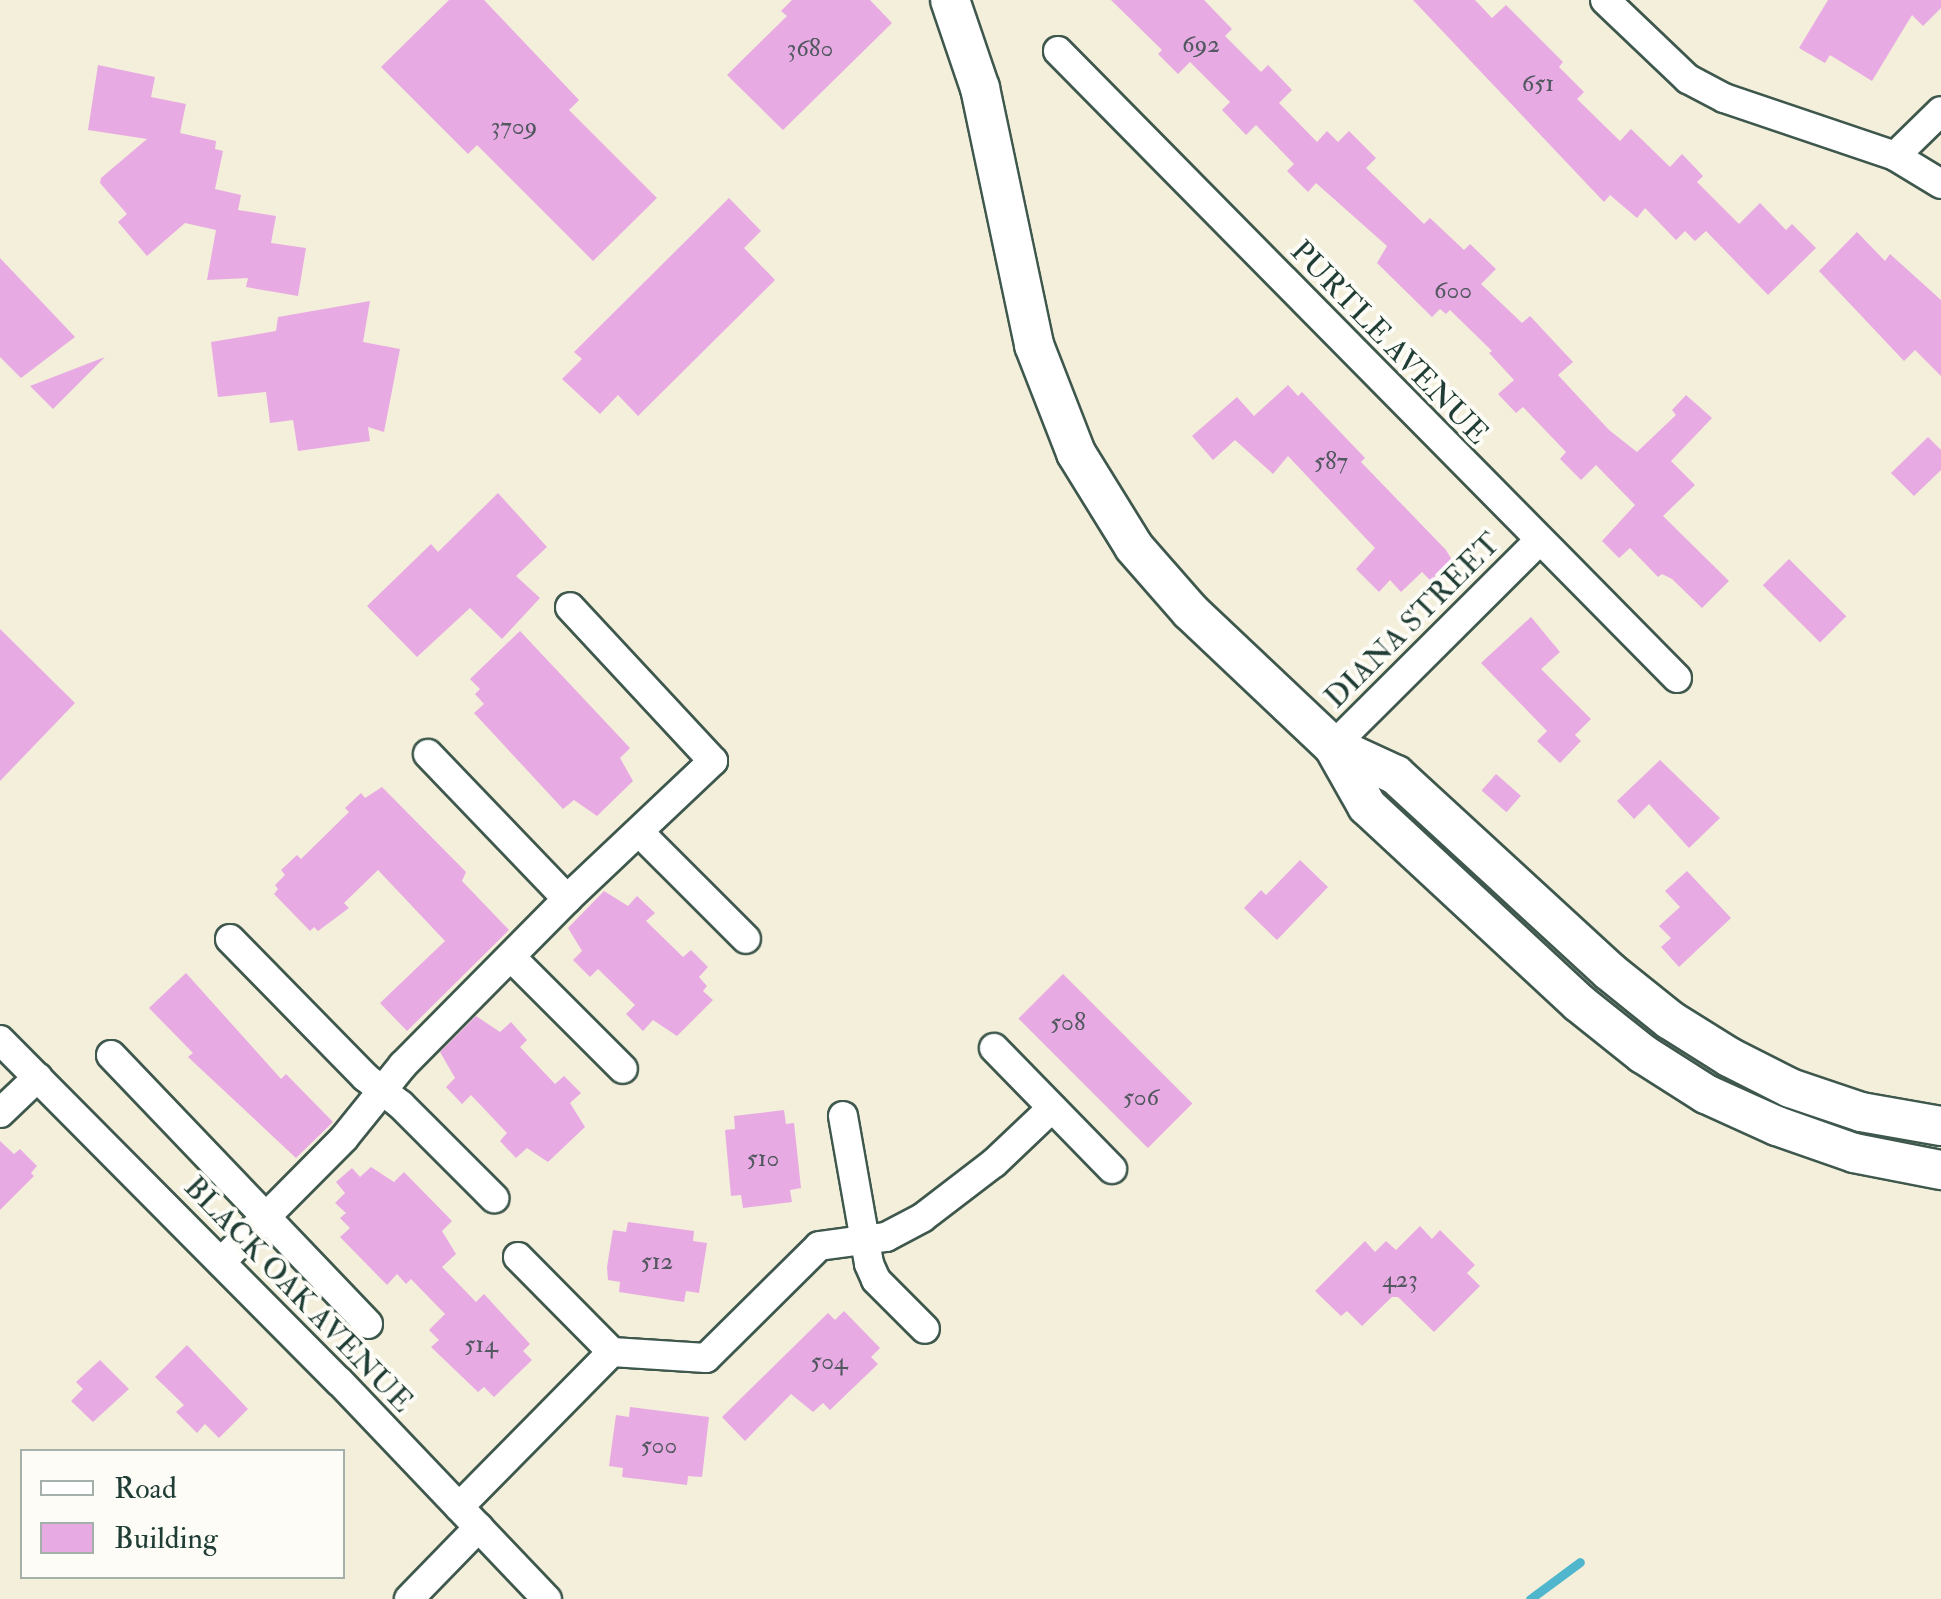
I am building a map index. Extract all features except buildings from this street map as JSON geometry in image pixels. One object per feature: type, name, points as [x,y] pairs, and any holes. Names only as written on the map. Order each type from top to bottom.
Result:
[{"type":"main road","points":[[950,0],[980,88],[1034,345],[1076,454],[1134,547],[1190,611],[1334,746],[1367,806],[1579,1003],[1642,1054],[1706,1094],[1777,1126],[1854,1153],[1941,1170]]},
{"type":"main road","points":[[1334,746],[1396,775],[1610,971],[1670,1020],[1729,1057],[1790,1088],[1862,1112],[1941,1126]]},
{"type":"street","points":[[1605,0],[1655,52],[1700,86],[1724,98],[1896,156],[1941,184]]},
{"type":"street","name":"PURTLE AVENUE","points":[[1058,51],[1538,542],[1677,678]]},
{"type":"street","points":[[1896,156],[1941,110]]},
{"type":"street","name":"DIANA STREET","points":[[1334,746],[1538,542]]},
{"type":"street","points":[[221,1262],[567,899],[713,761],[570,607]]},
{"type":"street","points":[[428,754],[567,899]]},
{"type":"street","points":[[639,832],[746,939]]},
{"type":"street","points":[[230,940],[494,1198]]},
{"type":"street","points":[[511,957],[623,1069]]},
{"type":"street","name":"BLACK OAK AVENUE","points":[[0,1040],[480,1527],[546,1599]]},
{"type":"street","points":[[994,1048],[1112,1169]]},
{"type":"street","points":[[110,1054],[368,1324]]},
{"type":"street","points":[[0,1113],[38,1077]]},
{"type":"street","points":[[518,1257],[612,1352],[706,1358],[820,1246],[886,1237],[922,1218],[994,1163],[1052,1108]]},
{"type":"street","points":[[843,1116],[864,1240],[876,1280],[925,1330]]},
{"type":"street","points":[[459,1507],[612,1352]]},
{"type":"street","points":[[409,1599],[480,1527]]},
{"type":"waterway","points":[[1530,1599],[1580,1562]]}]
